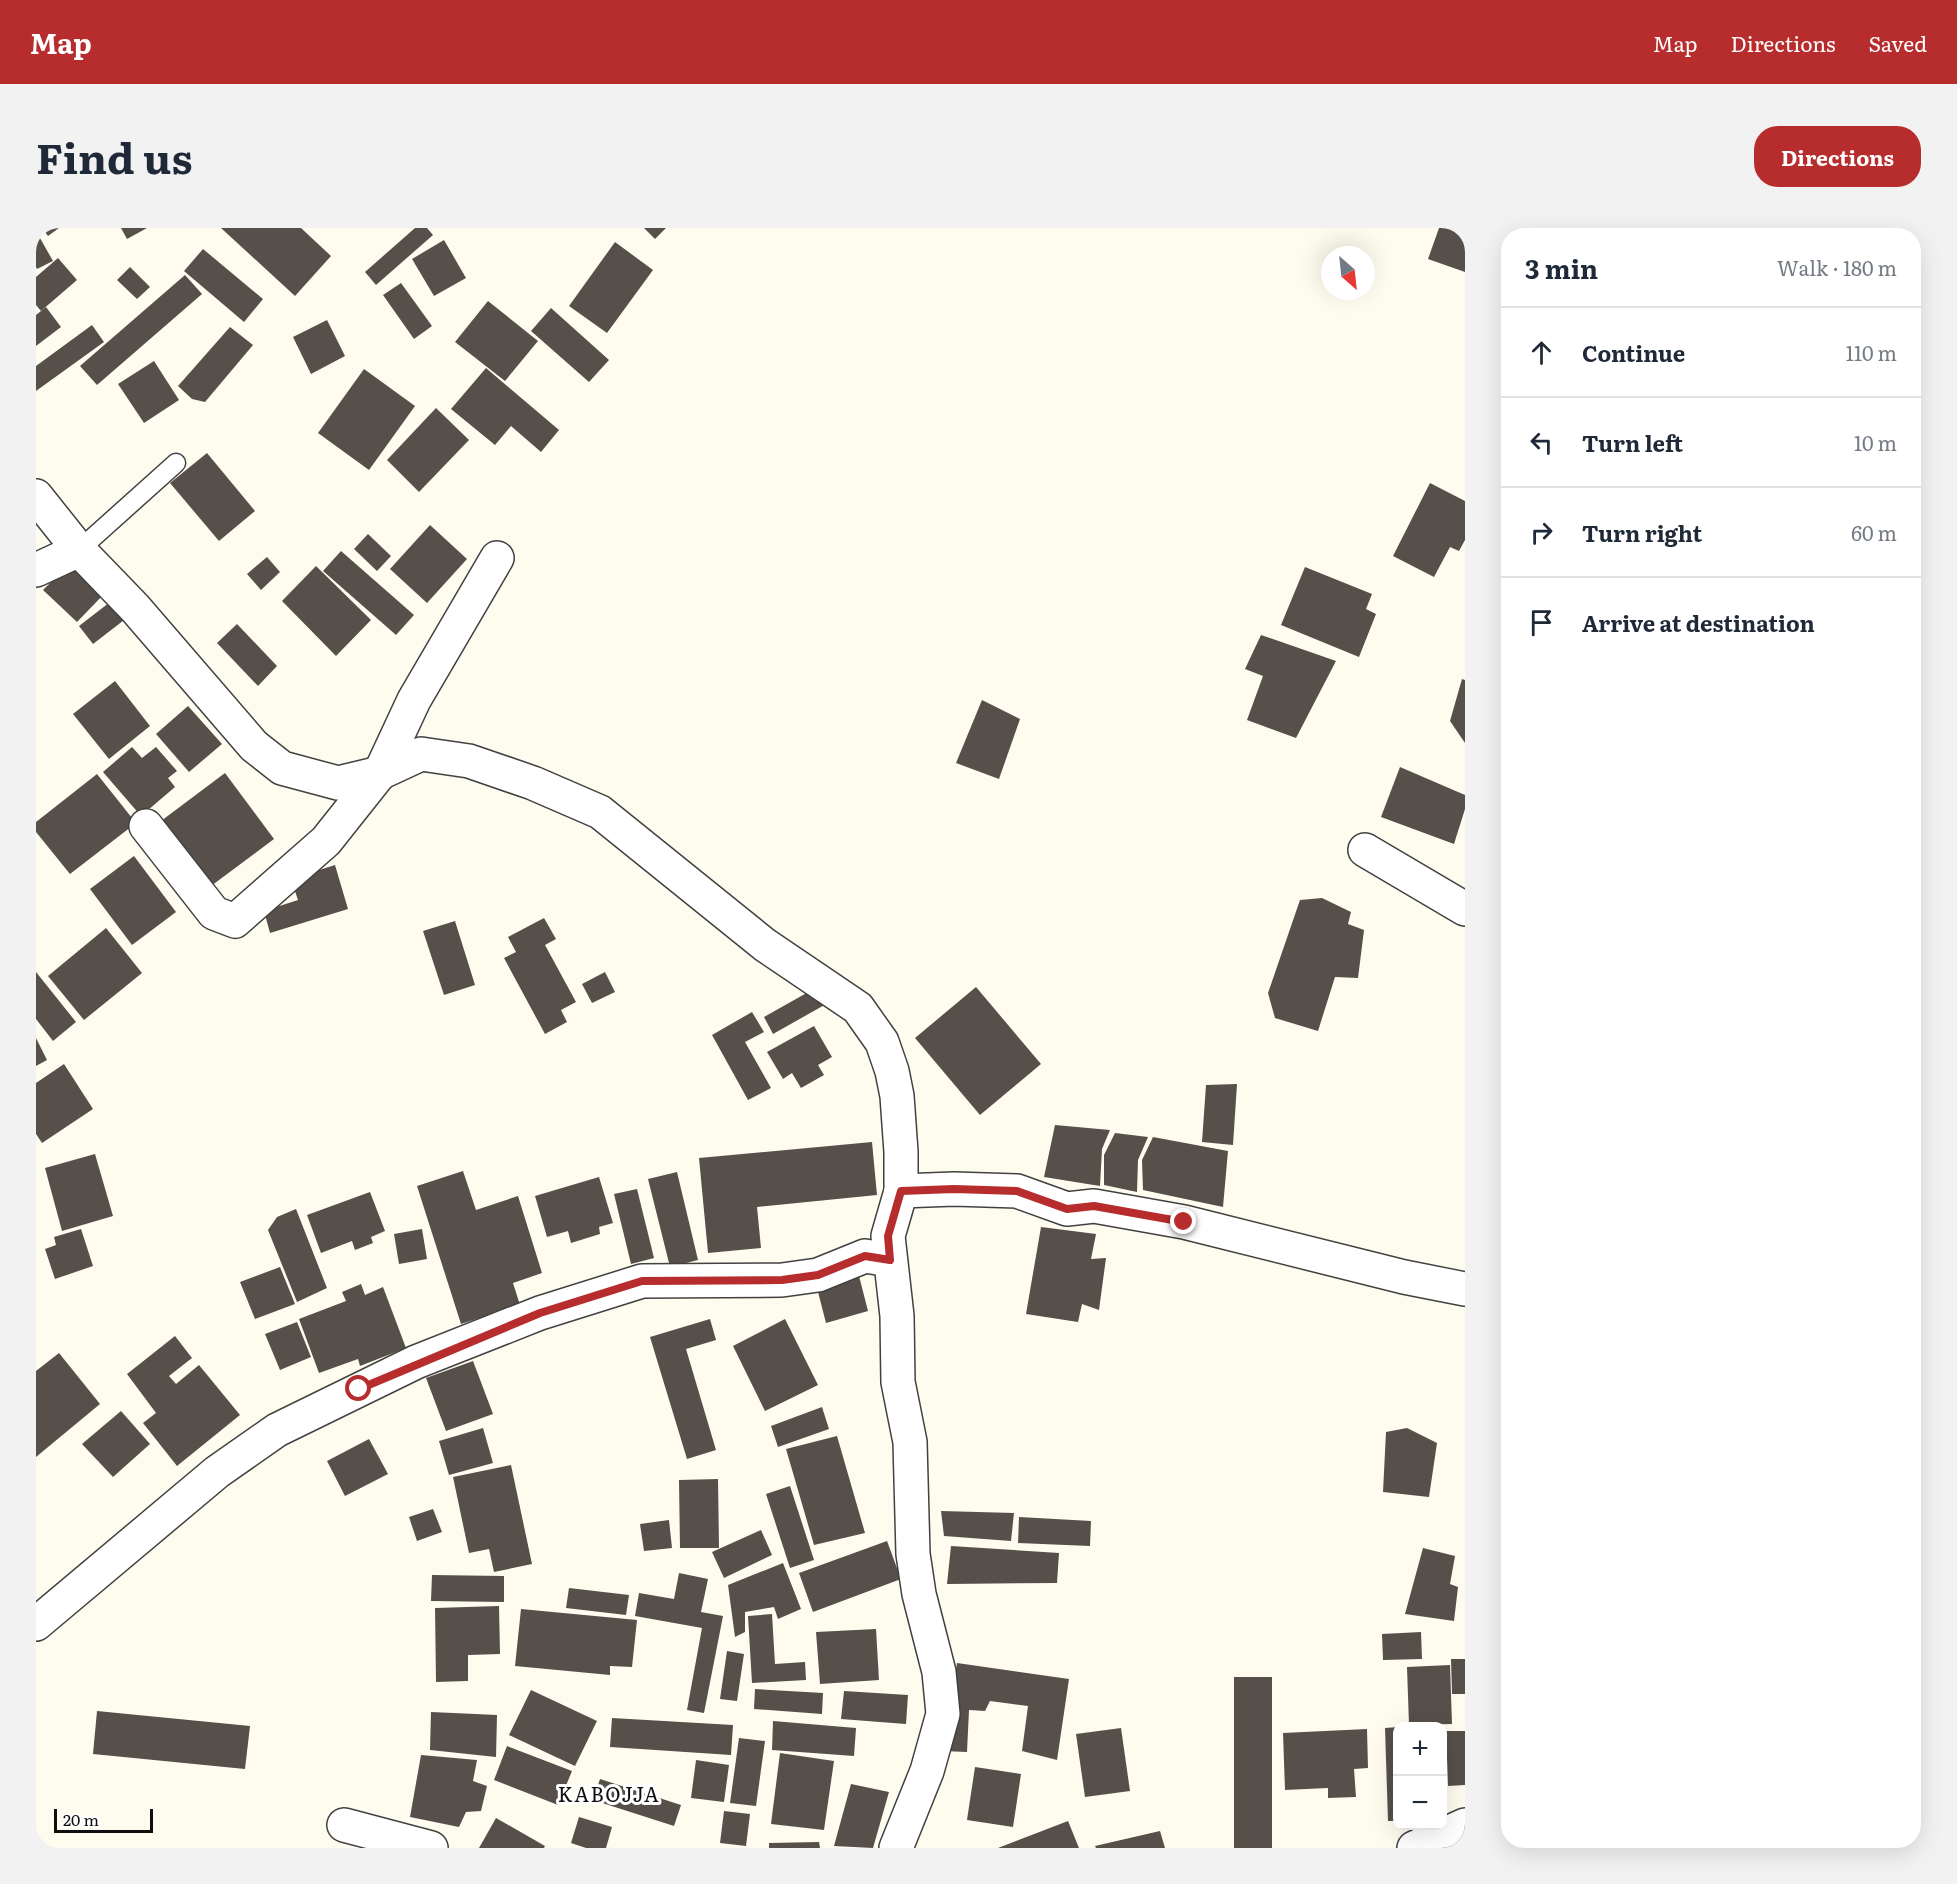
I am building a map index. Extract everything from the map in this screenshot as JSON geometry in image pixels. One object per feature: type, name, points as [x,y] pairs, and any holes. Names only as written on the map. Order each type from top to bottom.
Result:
[{"type":"street","points":[[36,496],[79,550],[135,608],[254,746],[282,768],[338,783],[380,773],[421,754],[469,761],[533,783],[600,812],[765,945],[858,1008],[882,1042],[894,1079],[901,1152],[901,1191],[888,1236],[897,1316],[898,1382],[910,1442],[913,1554],[919,1594],[939,1672],[943,1714],[927,1771],[896,1848]]},
{"type":"street","points":[[36,570],[79,550]]},
{"type":"street","points":[[146,826],[214,913],[235,921],[326,841],[380,773],[414,700],[497,558]]},
{"type":"street","points":[[1365,850],[1465,909]]},
{"type":"street","points":[[901,1191],[954,1189],[1017,1191],[1067,1209],[1094,1206],[1184,1222],[1404,1277],[1465,1289]]},
{"type":"street","points":[[36,1624],[217,1472],[277,1430],[417,1362],[540,1313],[642,1281],[782,1280],[818,1275],[865,1256],[890,1260]]},
{"type":"street","points":[[344,1825],[431,1848]]},
{"type":"street","points":[[1414,1848],[1465,1825]]},
{"type":"lane","points":[[79,550],[176,463]]},
{"type":"building","points":[[42,228],[59,228],[48,236]]},
{"type":"building","points":[[121,228],[147,228],[127,239]]},
{"type":"building","points":[[221,228],[301,228],[331,256],[295,296]]},
{"type":"building","points":[[415,228],[427,228],[433,235],[376,285],[365,272]]},
{"type":"building","points":[[644,228],[666,228],[655,239]]},
{"type":"building","points":[[1439,228],[1465,228],[1465,272],[1428,259]]},
{"type":"building","points":[[36,231],[53,261],[37,269],[36,267]]},
{"type":"building","points":[[444,240],[466,278],[434,296],[412,259]]},
{"type":"building","points":[[615,242],[653,270],[607,333],[569,306]]},
{"type":"building","points":[[203,249],[263,299],[244,322],[184,271]]},
{"type":"building","points":[[58,258],[77,280],[41,311],[36,305],[36,277]]},
{"type":"building","points":[[130,267],[150,287],[137,299],[117,280]]},
{"type":"building","points":[[185,275],[202,294],[97,385],[80,366]]},
{"type":"building","points":[[401,283],[432,326],[414,339],[383,295]]},
{"type":"building","points":[[488,301],[538,341],[505,381],[455,342]]},
{"type":"building","points":[[46,307],[61,327],[36,346],[36,315]]},
{"type":"building","points":[[551,308],[609,360],[589,382],[531,331]]},
{"type":"building","points":[[327,320],[345,356],[311,374],[293,337]]},
{"type":"building","points":[[92,325],[104,342],[36,391],[36,366]]},
{"type":"building","points":[[230,327],[253,345],[205,402],[192,399],[178,386]]},
{"type":"building","points":[[154,361],[179,400],[144,423],[118,384]]},
{"type":"building","points":[[486,368],[559,430],[541,452],[511,426],[495,445],[451,409]]},
{"type":"building","points":[[364,369],[415,406],[369,470],[318,433]]},
{"type":"building","points":[[436,408],[469,440],[419,492],[387,460]]},
{"type":"building","points":[[207,453],[255,511],[219,541],[170,483]]},
{"type":"building","points":[[1430,483],[1465,501],[1465,540],[1459,551],[1450,547],[1434,577],[1393,556]]},
{"type":"building","points":[[430,525],[467,559],[427,603],[390,569]]},
{"type":"building","points":[[368,534],[391,556],[377,571],[354,549]]},
{"type":"building","points":[[341,551],[414,615],[396,635],[323,571]]},
{"type":"building","points":[[267,557],[280,572],[261,590],[247,574]]},
{"type":"building","points":[[72,561],[105,593],[77,622],[43,590]]},
{"type":"building","points":[[316,566],[371,620],[336,656],[282,601]]},
{"type":"building","points":[[1305,567],[1372,594],[1366,609],[1376,614],[1359,657],[1281,625]]},
{"type":"building","points":[[114,599],[128,617],[93,644],[79,626]]},
{"type":"building","points":[[237,624],[277,666],[258,686],[217,643]]},
{"type":"building","points":[[1261,635],[1336,661],[1296,738],[1247,720],[1263,676],[1245,669]]},
{"type":"building","points":[[1462,679],[1465,680],[1465,743],[1450,721]]},
{"type":"building","points":[[115,681],[150,726],[109,759],[73,714]]},
{"type":"building","points":[[982,700],[1020,719],[999,779],[956,763]]},
{"type":"building","points":[[188,706],[222,744],[189,772],[156,734]]},
{"type":"building","points":[[132,747],[142,758],[156,747],[177,771],[168,778],[175,787],[141,816],[103,772]]},
{"type":"building","points":[[1400,767],[1465,795],[1465,809],[1454,844],[1381,817]]},
{"type":"building","points":[[225,773],[274,839],[211,886],[161,821]]},
{"type":"building","points":[[97,774],[136,823],[70,874],[36,832],[36,822]]},
{"type":"building","points":[[134,856],[176,912],[132,945],[90,889]]},
{"type":"building","points":[[335,865],[348,909],[270,933],[264,911],[298,900],[291,879]]},
{"type":"building","points":[[1322,898],[1351,912],[1348,924],[1364,930],[1358,978],[1335,977],[1318,1031],[1275,1018],[1268,993],[1300,900]]},
{"type":"building","points":[[544,918],[556,939],[545,945],[576,1002],[561,1010],[567,1022],[545,1034],[504,958],[516,952],[508,937]]},
{"type":"building","points":[[455,921],[475,985],[444,995],[423,931]]},
{"type":"building","points":[[106,928],[142,973],[84,1020],[48,976]]},
{"type":"building","points":[[36,972],[76,1022],[53,1041],[36,1019]]},
{"type":"building","points":[[605,972],[615,992],[592,1003],[582,984]]},
{"type":"building","points":[[819,986],[828,1003],[773,1034],[764,1017]]},
{"type":"building","points":[[976,987],[1041,1064],[980,1115],[915,1038]]},
{"type":"building","points":[[752,1012],[764,1032],[745,1042],[771,1088],[748,1100],[712,1035]]},
{"type":"building","points":[[814,1026],[832,1057],[818,1065],[824,1075],[801,1088],[792,1073],[783,1079],[767,1052]]},
{"type":"building","points":[[36,1038],[47,1060],[36,1066]]},
{"type":"building","points":[[64,1064],[93,1109],[42,1143],[36,1134],[36,1083]]},
{"type":"building","points":[[1237,1084],[1233,1145],[1202,1142],[1206,1085]]},
{"type":"building","points":[[1055,1125],[1110,1130],[1102,1149],[1100,1186],[1044,1177]]},
{"type":"building","points":[[1115,1133],[1148,1137],[1138,1160],[1137,1192],[1104,1185],[1104,1155]]},
{"type":"building","points":[[1153,1137],[1228,1151],[1223,1207],[1143,1190],[1142,1160]]},
{"type":"building","points":[[872,1142],[877,1195],[757,1207],[761,1248],[708,1253],[699,1158]]},
{"type":"building","points":[[95,1154],[113,1216],[62,1231],[45,1168]]},
{"type":"building","points":[[463,1171],[476,1210],[518,1196],[542,1273],[513,1283],[520,1305],[461,1324],[417,1186]]},
{"type":"building","points":[[677,1172],[698,1260],[670,1267],[648,1179]]},
{"type":"building","points":[[599,1177],[613,1223],[599,1227],[600,1234],[571,1243],[568,1231],[547,1237],[535,1196]]},
{"type":"building","points":[[637,1189],[654,1258],[631,1264],[614,1194]]},
{"type":"building","points":[[370,1192],[385,1231],[371,1237],[373,1243],[355,1250],[352,1241],[321,1253],[307,1215]]},
{"type":"building","points":[[296,1209],[327,1288],[297,1302],[268,1230],[277,1217]]},
{"type":"building","points":[[1041,1227],[1096,1234],[1091,1259],[1106,1258],[1099,1310],[1082,1304],[1078,1322],[1026,1314]]},
{"type":"building","points":[[81,1229],[93,1266],[55,1279],[45,1249],[56,1245],[54,1237]]},
{"type":"building","points":[[422,1229],[427,1259],[399,1264],[394,1234]]},
{"type":"building","points":[[280,1267],[295,1304],[255,1319],[240,1282]]},
{"type":"building","points":[[859,1276],[868,1311],[826,1323],[817,1288]]},
{"type":"building","points":[[361,1284],[365,1295],[383,1287],[406,1348],[360,1366],[358,1359],[319,1373],[299,1319],[346,1301],[342,1292]]},
{"type":"building","points":[[710,1319],[716,1340],[686,1349],[716,1450],[687,1459],[650,1337]]},
{"type":"building","points":[[785,1319],[818,1385],[765,1411],[733,1346]]},
{"type":"building","points":[[297,1322],[311,1357],[280,1370],[265,1334]]},
{"type":"building","points":[[175,1336],[192,1358],[169,1376],[176,1384],[199,1365],[240,1415],[177,1466],[143,1423],[156,1413],[127,1374]]},
{"type":"building","points":[[59,1353],[100,1404],[36,1457],[36,1371]]},
{"type":"building","points":[[473,1361],[493,1414],[446,1431],[426,1378]]},
{"type":"building","points":[[822,1407],[829,1429],[778,1447],[771,1426]]},
{"type":"building","points":[[121,1411],[150,1444],[113,1477],[82,1444]]},
{"type":"building","points":[[483,1428],[493,1463],[449,1475],[439,1441]]},
{"type":"building","points":[[1407,1428],[1437,1443],[1429,1497],[1383,1492],[1386,1432]]},
{"type":"building","points":[[837,1436],[865,1533],[814,1545],[786,1449]]},
{"type":"building","points":[[369,1439],[388,1474],[345,1496],[327,1461]]},
{"type":"building","points":[[511,1465],[532,1564],[494,1572],[489,1549],[469,1553],[453,1477]]},
{"type":"building","points":[[718,1479],[719,1548],[680,1548],[679,1480]]},
{"type":"building","points":[[790,1486],[814,1560],[790,1568],[766,1494]]},
{"type":"building","points":[[433,1509],[442,1532],[417,1541],[409,1517]]},
{"type":"building","points":[[941,1511],[1014,1513],[1011,1541],[944,1536]]},
{"type":"building","points":[[1019,1517],[1091,1521],[1090,1546],[1018,1543]]},
{"type":"building","points":[[669,1520],[672,1548],[644,1551],[640,1524]]},
{"type":"building","points":[[761,1530],[772,1555],[724,1578],[712,1552]]},
{"type":"building","points":[[887,1541],[901,1579],[813,1612],[799,1573]]},
{"type":"building","points":[[951,1546],[1059,1553],[1057,1583],[947,1584]]},
{"type":"building","points":[[1423,1548],[1455,1556],[1450,1584],[1458,1587],[1454,1621],[1405,1614]]},
{"type":"building","points":[[783,1563],[801,1609],[778,1619],[774,1607],[745,1612],[745,1632],[735,1637],[728,1585]]},
{"type":"building","points":[[679,1573],[708,1579],[701,1612],[723,1616],[704,1713],[687,1710],[702,1628],[635,1616],[639,1593],[674,1599]]},
{"type":"building","points":[[432,1575],[504,1576],[504,1602],[431,1601]]},
{"type":"building","points":[[569,1588],[629,1595],[626,1615],[566,1608]]},
{"type":"building","points":[[499,1606],[500,1654],[468,1655],[468,1681],[436,1682],[435,1608]]},
{"type":"building","points":[[521,1609],[637,1620],[632,1667],[610,1666],[610,1675],[515,1666]]},
{"type":"building","points":[[772,1614],[775,1664],[805,1662],[806,1680],[752,1683],[748,1616]]},
{"type":"building","points":[[876,1629],[879,1680],[820,1684],[816,1632]]},
{"type":"building","points":[[1421,1632],[1422,1659],[1383,1660],[1382,1634]]},
{"type":"building","points":[[727,1651],[744,1654],[737,1701],[720,1699]]},
{"type":"building","points":[[1451,1659],[1465,1659],[1465,1694],[1452,1694]]},
{"type":"building","points":[[957,1663],[1069,1679],[1057,1760],[1022,1751],[1028,1706],[990,1701],[985,1711],[969,1710],[967,1752],[943,1751]]},
{"type":"building","points":[[1450,1665],[1452,1724],[1409,1722],[1407,1667]]},
{"type":"building","points":[[1234,1677],[1272,1677],[1272,1848],[1234,1848]]},
{"type":"building","points":[[755,1689],[823,1693],[822,1714],[754,1709]]},
{"type":"building","points":[[531,1690],[597,1721],[575,1766],[509,1735]]},
{"type":"building","points":[[844,1691],[908,1695],[906,1724],[841,1719]]},
{"type":"building","points":[[97,1711],[250,1726],[245,1769],[93,1754]]},
{"type":"building","points":[[431,1712],[497,1715],[496,1757],[430,1750]]},
{"type":"building","points":[[612,1718],[733,1725],[731,1755],[610,1747]]},
{"type":"building","points":[[773,1721],[856,1728],[854,1756],[772,1750]]},
{"type":"building","points":[[1393,1727],[1393,1821],[1388,1821],[1385,1728]]},
{"type":"building","points":[[1121,1728],[1130,1791],[1085,1797],[1076,1734]]},
{"type":"building","points":[[1367,1729],[1368,1768],[1354,1769],[1356,1797],[1328,1798],[1328,1788],[1285,1790],[1283,1733]]},
{"type":"building","points":[[1447,1731],[1465,1731],[1465,1785],[1448,1786]]},
{"type":"building","points":[[739,1738],[765,1741],[756,1806],[730,1803]]},
{"type":"building","points":[[507,1746],[572,1771],[558,1805],[494,1780]]},
{"type":"building","points":[[780,1753],[834,1761],[824,1830],[771,1824]]},
{"type":"building","points":[[421,1755],[477,1760],[473,1781],[487,1786],[481,1811],[466,1812],[459,1827],[410,1817]]},
{"type":"building","points":[[696,1760],[729,1765],[724,1802],[691,1798]]},
{"type":"building","points":[[975,1767],[1021,1774],[1013,1827],[967,1820]]},
{"type":"building","points":[[600,1779],[681,1805],[674,1826],[593,1800]]},
{"type":"building","points":[[851,1784],[889,1792],[873,1848],[834,1846]]},
{"type":"building","points":[[724,1811],[750,1814],[746,1846],[720,1843]]},
{"type":"building","points":[[579,1817],[612,1827],[606,1848],[586,1848],[571,1843]]},
{"type":"building","points":[[496,1818],[545,1846],[544,1848],[479,1848]]},
{"type":"building","points":[[1068,1821],[1079,1848],[998,1848]]},
{"type":"building","points":[[1160,1831],[1165,1848],[1096,1848],[1095,1846]]},
{"type":"building","points":[[819,1842],[820,1848],[769,1848],[769,1843]]},
{"type":"district","name":"KABOJJA","points":[[609,1793]]},
{"type":"route","points":[[359,1389],[417,1362],[540,1313],[642,1281],[744,1283],[782,1280],[818,1275],[865,1256],[890,1260],[888,1236],[901,1191],[954,1189],[1017,1191],[1067,1209],[1094,1206],[1184,1222]]}]
